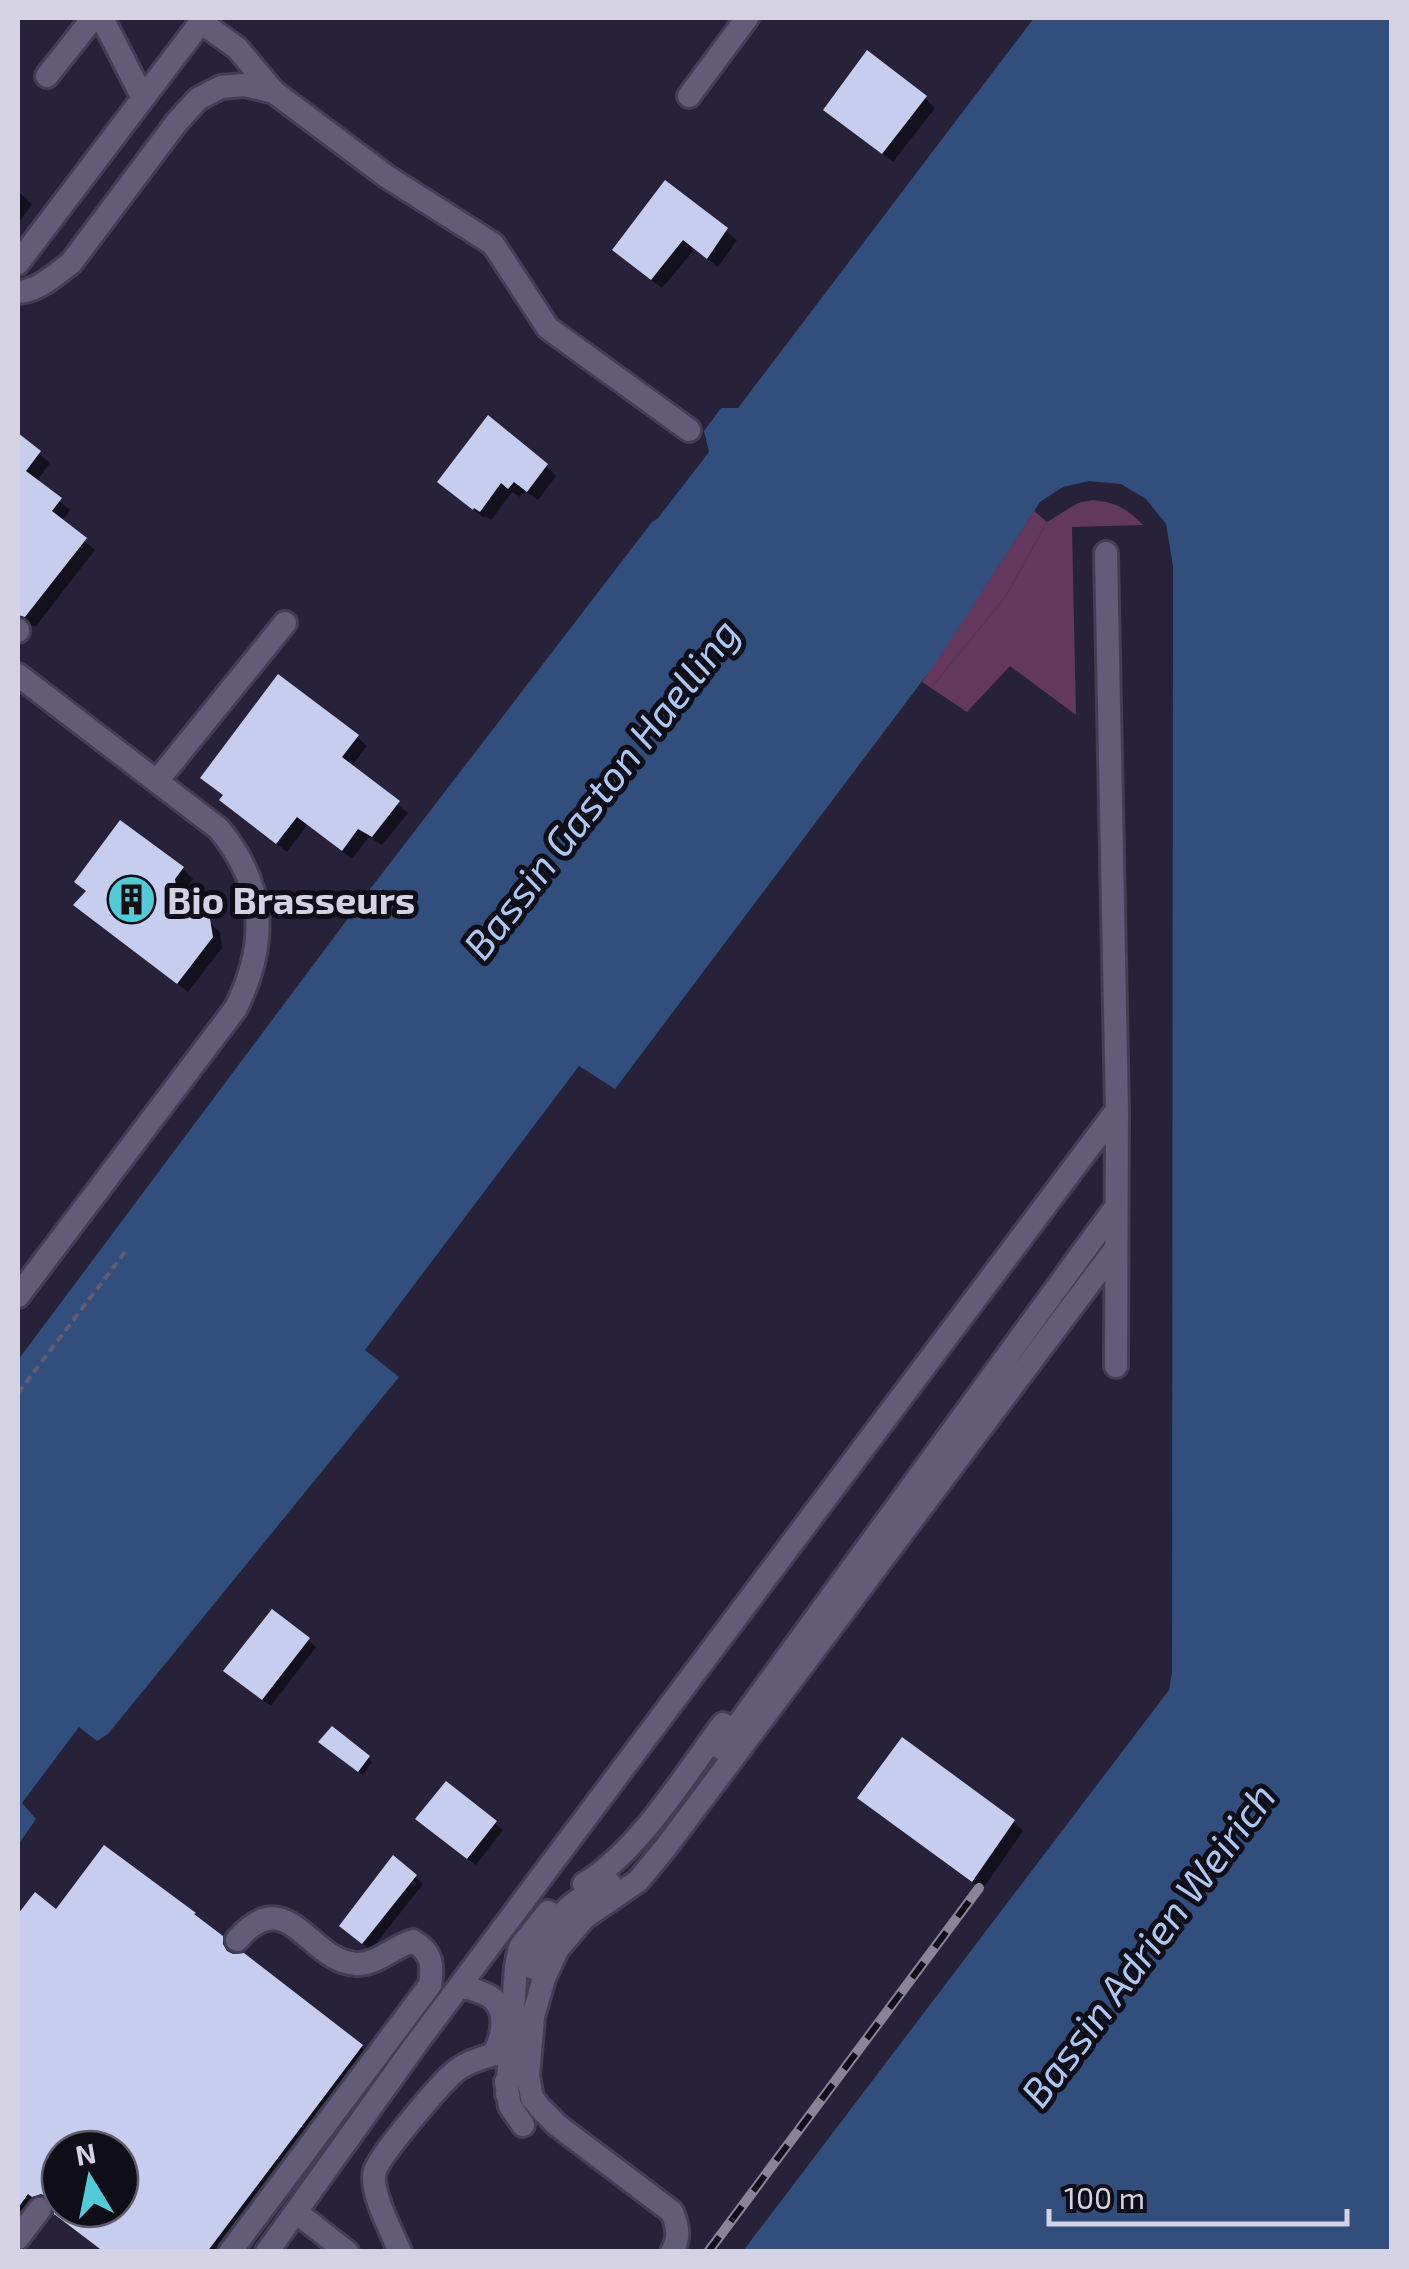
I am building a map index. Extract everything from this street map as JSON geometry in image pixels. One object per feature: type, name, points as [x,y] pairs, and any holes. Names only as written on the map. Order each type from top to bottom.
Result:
[{"type":"street","points":[[47,76],[93,18]]},
{"type":"street","points":[[102,18],[143,98]]},
{"type":"street","points":[[688,96],[748,18]]},
{"type":"street","points":[[18,263],[202,20],[237,48],[274,92],[386,176],[493,244],[548,328],[689,430]]},
{"type":"street","points":[[18,292],[48,280],[71,263],[198,99],[221,87],[245,86],[274,92]]},
{"type":"street","points":[[1106,553],[1117,1110],[1116,1366]]},
{"type":"street","points":[[158,781],[285,623]]},
{"type":"street","points":[[18,674],[209,820],[242,862],[252,884],[259,922],[252,972],[236,1008],[18,1296]]},
{"type":"street","points":[[268,2252],[460,1986],[1117,1110]]},
{"type":"street","points":[[672,2252],[678,2226],[672,2212],[557,2124],[532,2098],[526,2002],[543,1942],[573,1904],[624,1876],[640,1858],[1116,1206]]},
{"type":"street","points":[[528,2076],[533,2017],[557,1950],[584,1918],[638,1881],[666,1847],[1116,1248]]},
{"type":"street","points":[[507,2094],[520,1947],[558,1899],[605,1872],[638,1838],[743,1697],[789,1654]]},
{"type":"street","points":[[230,2252],[430,1985],[433,1965],[425,1948],[413,1941],[368,1963],[353,1964],[334,1956],[279,1918],[261,1920],[238,1940]]},
{"type":"street","points":[[400,2252],[374,2189],[374,2172],[452,2073],[469,2062],[494,2054],[500,2041],[503,2023],[497,2004],[490,1996],[460,1986]]},
{"type":"street","points":[[500,2041],[510,2106],[523,2124]]},
{"type":"street","points":[[30,2252],[18,2241],[40,2210]]},
{"type":"street","points":[[296,2212],[348,2252]]},
{"type":"path","points":[[18,1393],[128,1248]]},
{"type":"path","points":[[18,1377],[25,1382]]},
{"type":"shaded area","points":[[1092,500],[1120,507],[1143,525],[1072,527],[1076,715],[1010,666],[967,712],[931,688],[1006,596],[1047,522],[1078,503]]},
{"type":"shaded area","points":[[1034,511],[1047,522],[1006,596],[931,688],[922,682]]},
{"type":"water","points":[[1034,18],[1391,18],[1391,2251],[743,2251],[1169,1690],[1173,566],[1166,524],[1146,499],[1121,484],[1089,481],[1063,487],[1040,502],[935,664],[615,1089],[579,1066],[365,1350],[399,1377],[108,1734],[97,1741],[79,1727],[22,1803],[36,1819],[18,1845],[18,1360],[364,897],[709,452],[704,431],[721,408],[738,408]]},
{"type":"building","points":[[867,50],[927,96],[882,154],[823,110]]},
{"type":"building","points":[[665,180],[728,228],[707,259],[683,240],[651,280],[612,250]]},
{"type":"building","points":[[488,415],[548,464],[527,492],[514,482],[508,489],[501,483],[480,512],[437,482]]},
{"type":"building","points":[[18,433],[41,451],[26,471],[62,498],[52,511],[87,538],[25,617],[18,615]]},
{"type":"building","points":[[278,674],[359,735],[342,757],[400,801],[372,837],[358,829],[342,851],[297,817],[276,844],[219,800],[223,795],[200,778]]},
{"type":"building","name":"Bio Brasseurs","points":[[120,820],[184,867],[175,879],[177,893],[210,919],[213,937],[177,984],[73,905],[86,891],[74,882]]},
{"type":"building","points":[[272,1609],[310,1638],[262,1700],[223,1671]]},
{"type":"building","points":[[332,1726],[370,1756],[358,1772],[318,1742]]},
{"type":"building","points":[[902,1737],[1015,1820],[972,1882],[857,1798]]},
{"type":"building","points":[[446,1781],[497,1821],[467,1859],[415,1819]]},
{"type":"building","points":[[104,1845],[223,1936],[227,1951],[244,1953],[363,2045],[207,2252],[104,2252],[74,2229],[140,2229],[140,2129],[40,2129],[40,2194],[28,2194],[18,2208],[18,1914],[35,1892],[56,1909]]},
{"type":"building","points":[[393,1855],[417,1875],[362,1944],[339,1926]]},
{"type":"railway","points":[[708,2252],[979,1888]]},
{"type":"place","name":"Bio Brasseurs","points":[[132,899]]},
{"type":"water label","name":"Bassin Gaston Haelling","points":[[600,788]]},
{"type":"water label","name":"Bassin Adrien Weirich","points":[[1147,1944]]}]
